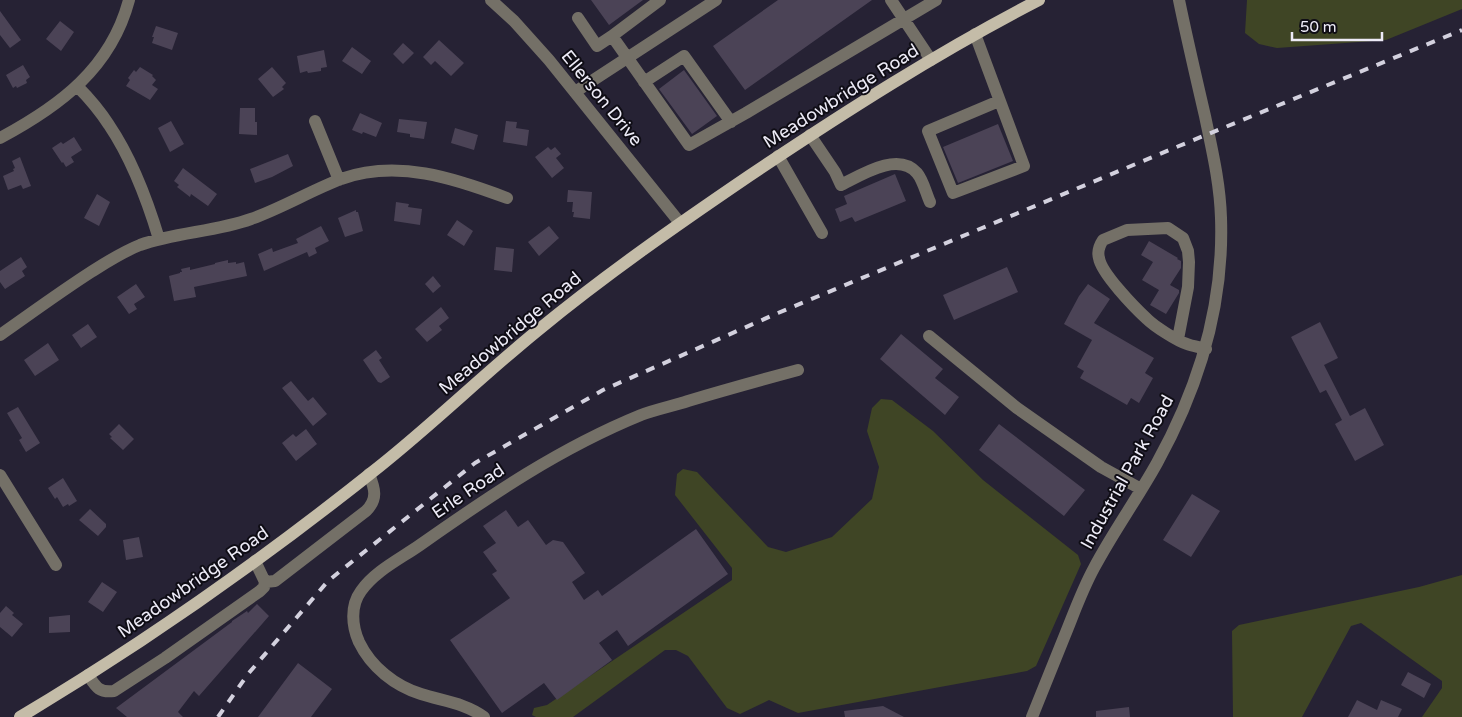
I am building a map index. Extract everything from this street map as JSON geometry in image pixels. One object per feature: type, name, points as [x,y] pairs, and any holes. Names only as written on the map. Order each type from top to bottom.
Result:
[{"type":"main road","name":"Meadowbridge Road","points":[[20,717],[182,614],[254,561],[369,474],[536,331],[680,223],[810,135],[974,34],[1032,2]]},
{"type":"street","points":[[0,138],[43,114],[77,86],[96,67],[113,42],[129,0]]},
{"type":"street","name":"Ellerson Drive","points":[[491,0],[514,21],[549,60],[680,223]]},
{"type":"street","points":[[578,18],[597,46],[660,0]]},
{"type":"street","points":[[575,92],[716,0]]},
{"type":"street","points":[[891,0],[931,60]]},
{"type":"street","points":[[612,36],[689,146],[936,0]]},
{"type":"street","name":"Industrial Park Road","points":[[1032,717],[1092,571],[1111,536],[1156,464],[1190,397],[1206,349],[1212,323],[1221,253],[1218,183],[1213,152],[1179,0]]},
{"type":"street","points":[[974,34],[1024,166],[953,193],[928,131],[999,101]]},
{"type":"street","points":[[644,82],[684,56],[731,122]]},
{"type":"street","points":[[77,86],[96,107],[124,149],[136,175],[159,239]]},
{"type":"street","points":[[315,121],[339,180]]},
{"type":"street","points":[[810,135],[835,172],[841,185],[890,163],[908,166],[918,174],[930,202]]},
{"type":"street","points":[[778,156],[822,233]]},
{"type":"street","points":[[0,335],[72,284],[116,256],[138,246],[159,239],[225,227],[251,220],[353,175],[394,170],[415,172],[477,187],[507,198]]},
{"type":"street","points":[[1178,339],[1188,287],[1188,251],[1183,238],[1168,228],[1127,230],[1103,240],[1098,249],[1099,260],[1108,276],[1148,320],[1178,339],[1186,344],[1206,349]]},
{"type":"street","points":[[929,336],[1017,408],[1100,467],[1141,489]]},
{"type":"street","name":"Erle Road","points":[[484,717],[474,710],[420,694],[404,687],[376,667],[358,640],[353,623],[354,606],[360,592],[374,577],[485,499],[576,445],[642,415],[798,370]]},
{"type":"street","points":[[265,582],[275,581],[372,505],[374,488],[369,474]]},
{"type":"street","points":[[0,475],[56,565]]},
{"type":"street","points":[[254,561],[265,582]]},
{"type":"street","points":[[88,675],[99,689],[106,692],[114,691],[260,591],[265,582]]},
{"type":"green space","points":[[1247,0],[1462,0],[1462,9],[1386,40],[1277,48],[1259,44],[1245,33]]},
{"type":"green space","points":[[881,399],[892,400],[933,431],[983,480],[1078,555],[1081,564],[1036,666],[1027,671],[798,713],[769,700],[740,714],[727,708],[688,656],[676,650],[665,650],[573,717],[536,717],[532,715],[534,708],[547,705],[732,580],[732,568],[675,495],[677,474],[683,469],[697,472],[768,547],[786,552],[832,537],[872,499],[879,467],[867,431],[872,408]]},
{"type":"green space","points":[[1462,575],[1462,717],[1422,717],[1442,688],[1442,681],[1361,623],[1351,626],[1302,717],[1233,717],[1232,631],[1239,625],[1419,587]]},
{"type":"building","points":[[591,0],[643,0],[609,25]]},
{"type":"building","points":[[778,0],[872,0],[745,90],[713,46]]},
{"type":"building","points":[[0,11],[21,40],[10,48],[0,35]]},
{"type":"building","points":[[60,21],[74,32],[61,51],[46,39]]},
{"type":"building","points":[[156,26],[178,33],[172,50],[152,43]]},
{"type":"building","points":[[439,40],[464,63],[451,76],[435,61],[431,65],[423,57]]},
{"type":"building","points":[[403,43],[414,53],[403,64],[393,54]]},
{"type":"building","points":[[352,47],[371,61],[362,74],[342,61]]},
{"type":"building","points":[[324,50],[327,67],[321,68],[321,71],[300,73],[297,56]]},
{"type":"building","points":[[23,65],[30,77],[26,80],[27,83],[13,88],[6,75]]},
{"type":"building","points":[[140,67],[153,75],[156,80],[152,85],[158,89],[150,100],[126,86],[130,80],[128,78],[134,70],[136,72]]},
{"type":"building","points":[[272,67],[286,83],[282,87],[284,89],[273,97],[258,79]]},
{"type":"building","points":[[684,70],[717,116],[692,134],[659,89]]},
{"type":"building","points":[[240,108],[255,108],[257,135],[239,134]]},
{"type":"building","points":[[360,113],[382,123],[376,137],[352,130]]},
{"type":"building","points":[[399,119],[427,122],[424,139],[410,137],[410,134],[397,132]]},
{"type":"building","points":[[171,121],[184,144],[170,152],[158,128]]},
{"type":"building","points":[[506,121],[517,122],[516,128],[529,130],[527,146],[503,142]]},
{"type":"building","points":[[998,124],[1013,161],[958,183],[943,147]]},
{"type":"building","points":[[455,128],[478,135],[474,150],[451,143]]},
{"type":"building","points":[[74,137],[82,150],[71,157],[74,162],[66,167],[52,148]]},
{"type":"building","points":[[548,147],[551,150],[555,147],[561,154],[556,158],[564,168],[552,178],[535,157]]},
{"type":"building","points":[[288,154],[293,166],[255,183],[250,169]]},
{"type":"building","points":[[20,157],[31,186],[23,189],[21,185],[8,190],[3,176],[14,171],[13,169],[15,168],[12,161]]},
{"type":"building","points":[[183,168],[217,194],[208,206],[191,194],[190,197],[177,187],[179,185],[174,181]]},
{"type":"building","points":[[895,174],[906,201],[855,222],[852,217],[840,222],[835,209],[847,204],[844,196]]},
{"type":"building","points":[[568,190],[592,192],[590,219],[573,217],[573,202],[567,202]]},
{"type":"building","points":[[97,194],[110,202],[99,226],[84,218]]},
{"type":"building","points":[[396,202],[409,204],[408,207],[422,209],[420,225],[394,221]]},
{"type":"building","points":[[356,210],[363,231],[345,237],[338,218]]},
{"type":"building","points":[[457,220],[473,231],[464,246],[447,235]]},
{"type":"building","points":[[321,226],[329,241],[315,248],[317,253],[309,257],[307,252],[264,271],[258,254],[272,248],[273,252],[298,243],[296,239]]},
{"type":"building","points":[[549,226],[559,238],[539,256],[528,242]]},
{"type":"building","points":[[1149,241],[1181,261],[1181,268],[1170,285],[1179,290],[1179,293],[1166,314],[1150,305],[1159,290],[1142,280],[1153,262],[1141,255]]},
{"type":"building","points":[[496,247],[514,249],[512,272],[494,270]]},
{"type":"building","points":[[21,257],[27,267],[22,271],[25,276],[5,289],[0,282],[0,271]]},
{"type":"building","points":[[228,260],[228,263],[236,262],[236,264],[244,262],[247,276],[194,287],[196,297],[174,301],[169,276],[182,272],[181,269],[190,267],[190,270]]},
{"type":"building","points":[[1007,267],[1018,292],[954,320],[943,295]]},
{"type":"building","points":[[433,276],[441,286],[433,293],[425,284]]},
{"type":"building","points":[[136,284],[145,297],[134,304],[137,309],[129,314],[117,297]]},
{"type":"building","points":[[1088,284],[1110,299],[1094,323],[1154,358],[1145,373],[1153,378],[1139,403],[1131,398],[1127,405],[1080,378],[1084,371],[1077,367],[1092,340],[1064,324],[1079,296]]},
{"type":"building","points":[[441,307],[449,318],[439,326],[442,330],[427,342],[415,329]]},
{"type":"building","points":[[1320,322],[1338,358],[1324,365],[1350,416],[1365,408],[1384,445],[1355,461],[1335,424],[1342,420],[1326,390],[1320,393],[1291,337]]},
{"type":"building","points":[[88,324],[97,337],[81,348],[72,335]]},
{"type":"building","points":[[901,334],[943,369],[935,378],[959,397],[945,415],[880,359]]},
{"type":"building","points":[[48,343],[59,360],[35,376],[24,360]]},
{"type":"building","points":[[376,350],[382,358],[379,360],[390,377],[381,383],[378,382],[363,360]]},
{"type":"building","points":[[291,381],[308,401],[313,397],[327,414],[313,426],[282,388]]},
{"type":"building","points":[[18,407],[40,443],[26,452],[19,440],[22,438],[7,413]]},
{"type":"building","points":[[119,424],[134,439],[123,450],[110,438],[112,437],[109,434]]},
{"type":"building","points":[[999,424],[1085,490],[1064,516],[979,450]]},
{"type":"building","points":[[306,429],[317,444],[296,461],[282,443],[293,434],[296,437]]},
{"type":"building","points":[[63,478],[77,501],[63,507],[48,488]]},
{"type":"building","points":[[1192,494],[1220,511],[1191,557],[1163,540]]},
{"type":"building","points":[[90,509],[106,524],[106,527],[98,536],[79,520]]},
{"type":"building","points":[[506,510],[518,527],[528,520],[546,545],[553,540],[563,542],[585,573],[572,582],[584,600],[598,590],[602,596],[696,529],[728,574],[628,646],[617,630],[599,643],[612,660],[557,700],[544,683],[502,713],[450,640],[510,598],[492,574],[497,571],[483,552],[496,543],[483,526]]},
{"type":"building","points":[[139,537],[143,557],[126,560],[123,540]]},
{"type":"building","points":[[102,582],[117,592],[103,612],[88,602]]},
{"type":"building","points":[[257,604],[269,616],[199,696],[194,691],[178,712],[183,717],[127,717],[116,708],[232,621],[247,611],[248,613]]},
{"type":"building","points":[[6,606],[14,613],[12,615],[23,624],[12,637],[0,627],[0,613]]},
{"type":"building","points":[[70,615],[70,632],[49,633],[49,617]]},
{"type":"building","points":[[298,663],[332,689],[311,717],[258,717]]},
{"type":"building","points":[[1408,672],[1431,684],[1424,698],[1401,685]]},
{"type":"building","points":[[1357,700],[1377,710],[1381,700],[1402,709],[1398,717],[1348,717]]},
{"type":"building","points":[[883,706],[904,717],[845,717],[844,711]]},
{"type":"building","points":[[1129,707],[1130,717],[1096,717],[1096,711]]},
{"type":"railway","points":[[218,717],[248,674],[328,581],[475,463],[603,390],[778,313],[1462,30]]}]
